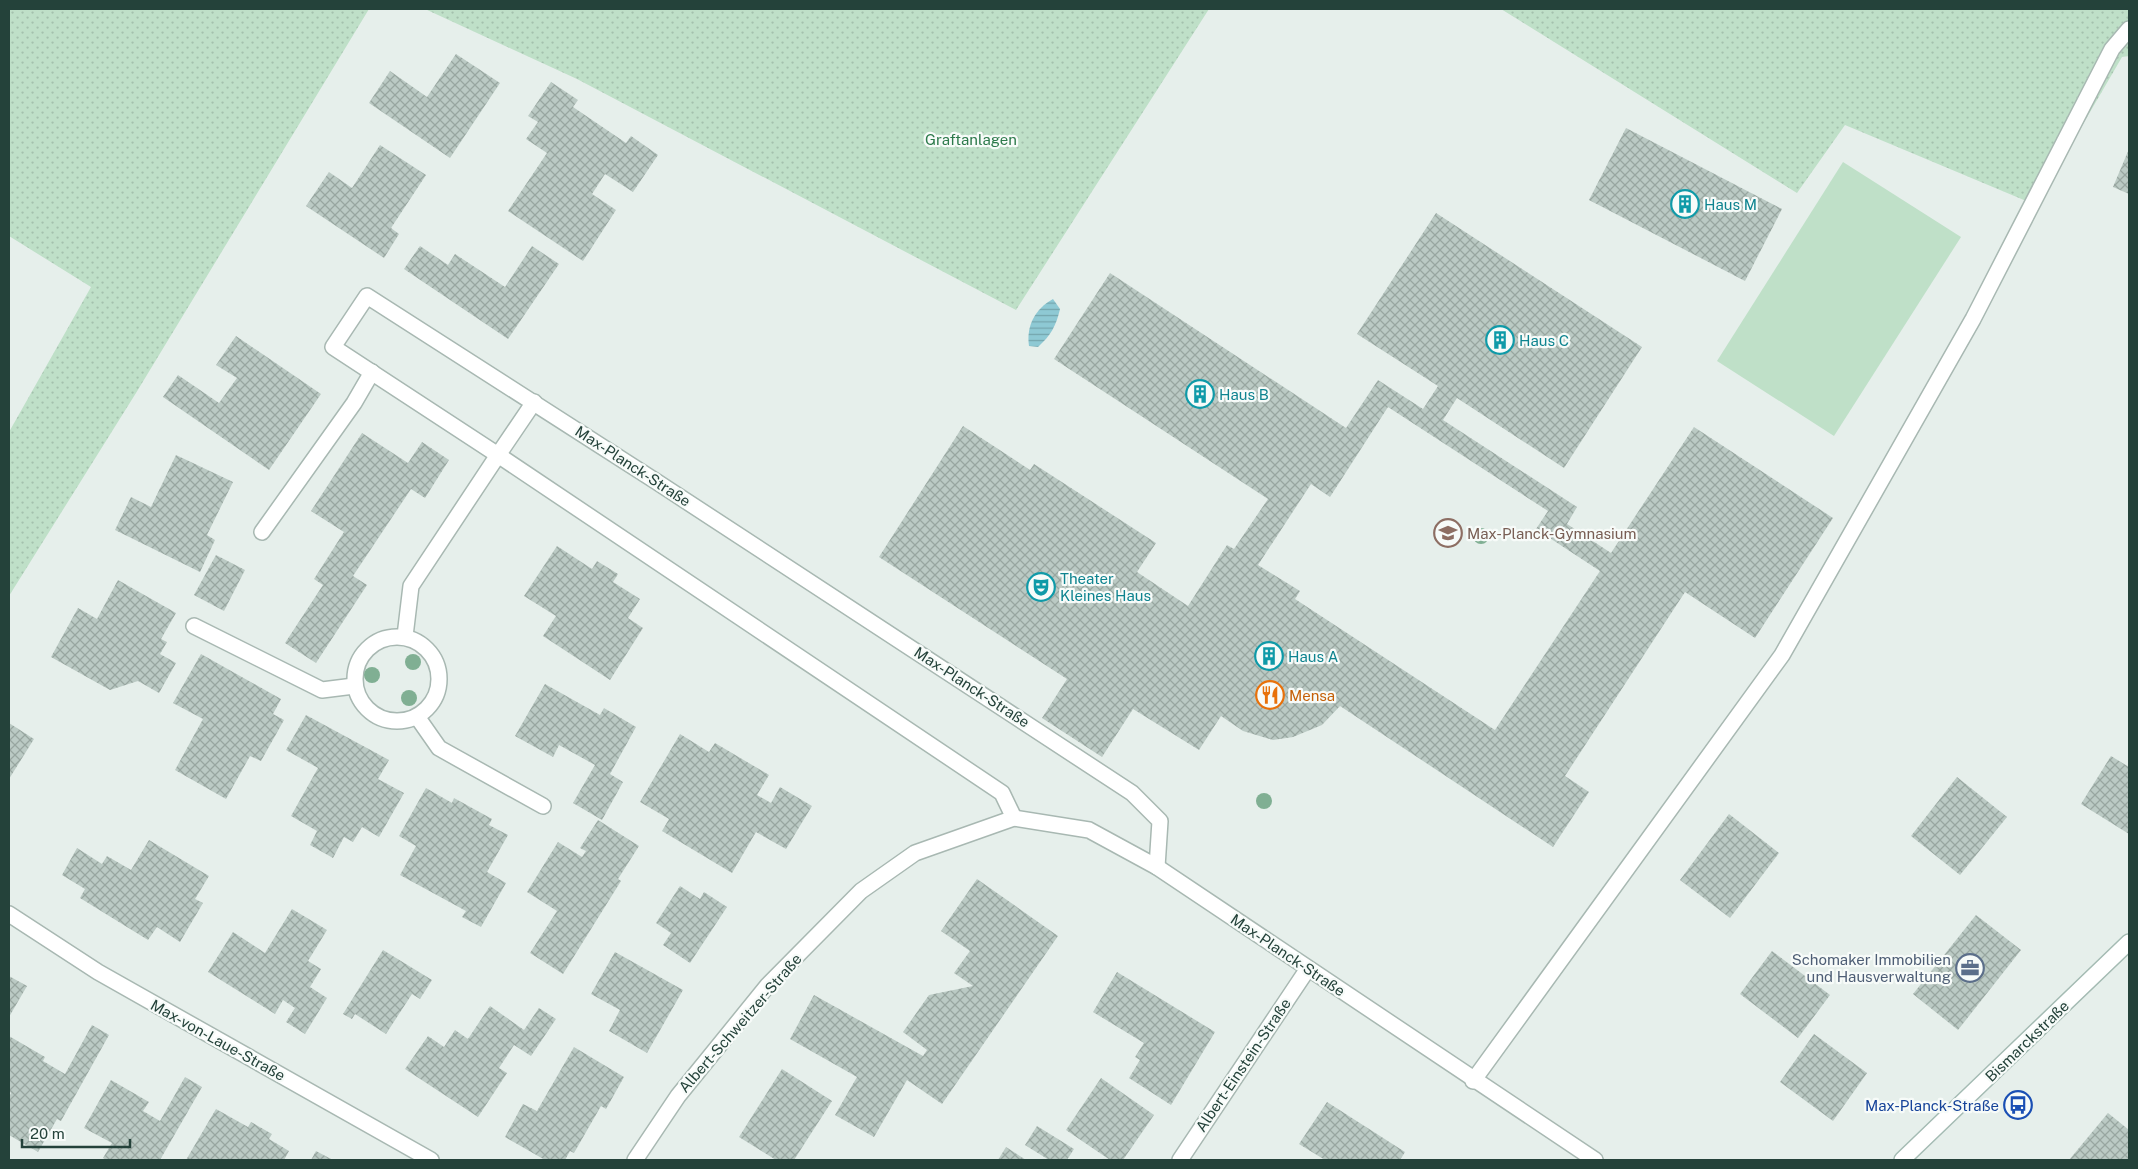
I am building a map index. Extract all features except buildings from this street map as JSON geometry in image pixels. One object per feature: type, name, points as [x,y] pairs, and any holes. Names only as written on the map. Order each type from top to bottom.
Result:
[{"type":"street","points":[[1473,1081],[1782,655],[1973,320],[2112,49],[2129,29]]},
{"type":"street","name":"Max-Planck-Straße","points":[[1014,818],[1002,793],[498,455],[333,347],[367,296],[534,402],[1132,793],[1160,821],[1157,867],[1307,970],[1360,1002],[1473,1081],[1595,1160]]},
{"type":"street","points":[[262,532],[354,403],[372,372]]},
{"type":"street","points":[[406,636],[410,586],[534,402]]},
{"type":"street","points":[[194,626],[322,690],[354,686]]},
{"type":"street","points":[[406,636],[431,652],[440,682],[433,703],[418,718],[397,723],[377,718],[365,709],[354,686],[355,666],[365,650],[385,638],[406,636]]},
{"type":"street","points":[[418,718],[439,748],[544,806]]},
{"type":"street","name":"Albert-Schweitzer-Straße","points":[[635,1160],[678,1096],[768,985],[861,891],[915,853],[1014,818],[1089,830],[1157,867]]},
{"type":"street","name":"Max-von-Laue-Straße","points":[[9,914],[98,972],[431,1160]]},
{"type":"street","name":"Bismarckstraße","points":[[1902,1160],[2129,942]]},
{"type":"street","name":"Albert-Einstein-Straße","points":[[1180,1160],[1307,970]]},
{"type":"green space","points":[[9,9],[369,9],[136,393],[9,596],[9,432],[91,287],[9,236]]},
{"type":"green space","name":"Graftanlagen","points":[[425,9],[1209,9],[1016,310],[577,79]]},
{"type":"green space","points":[[1501,9],[2129,9],[2129,56],[2122,57],[2036,205],[1845,125],[1797,193]]},
{"type":"green space","points":[[1843,162],[1961,237],[1834,436],[1717,361]]},
{"type":"water","points":[[1053,299],[1060,309],[1055,325],[1050,334],[1038,347],[1029,346],[1029,332],[1033,319],[1041,308]]},
{"type":"place","name":"Haus M","points":[[1685,204]]},
{"type":"place","name":"Haus C","points":[[1500,340]]},
{"type":"place","name":"Haus B","points":[[1200,394]]},
{"type":"place","name":"Max-Planck-Gymnasium","points":[[1448,533]]},
{"type":"place","name":"Theater Kleines Haus","points":[[1041,587]]},
{"type":"place","name":"Haus A","points":[[1269,656]]},
{"type":"place","name":"Mensa","points":[[1270,695]]},
{"type":"place","name":"Schomaker Immobilien und Hausverwaltung","points":[[1970,968]]},
{"type":"place","name":"Max-Planck-Straße","points":[[2018,1105]]}]
